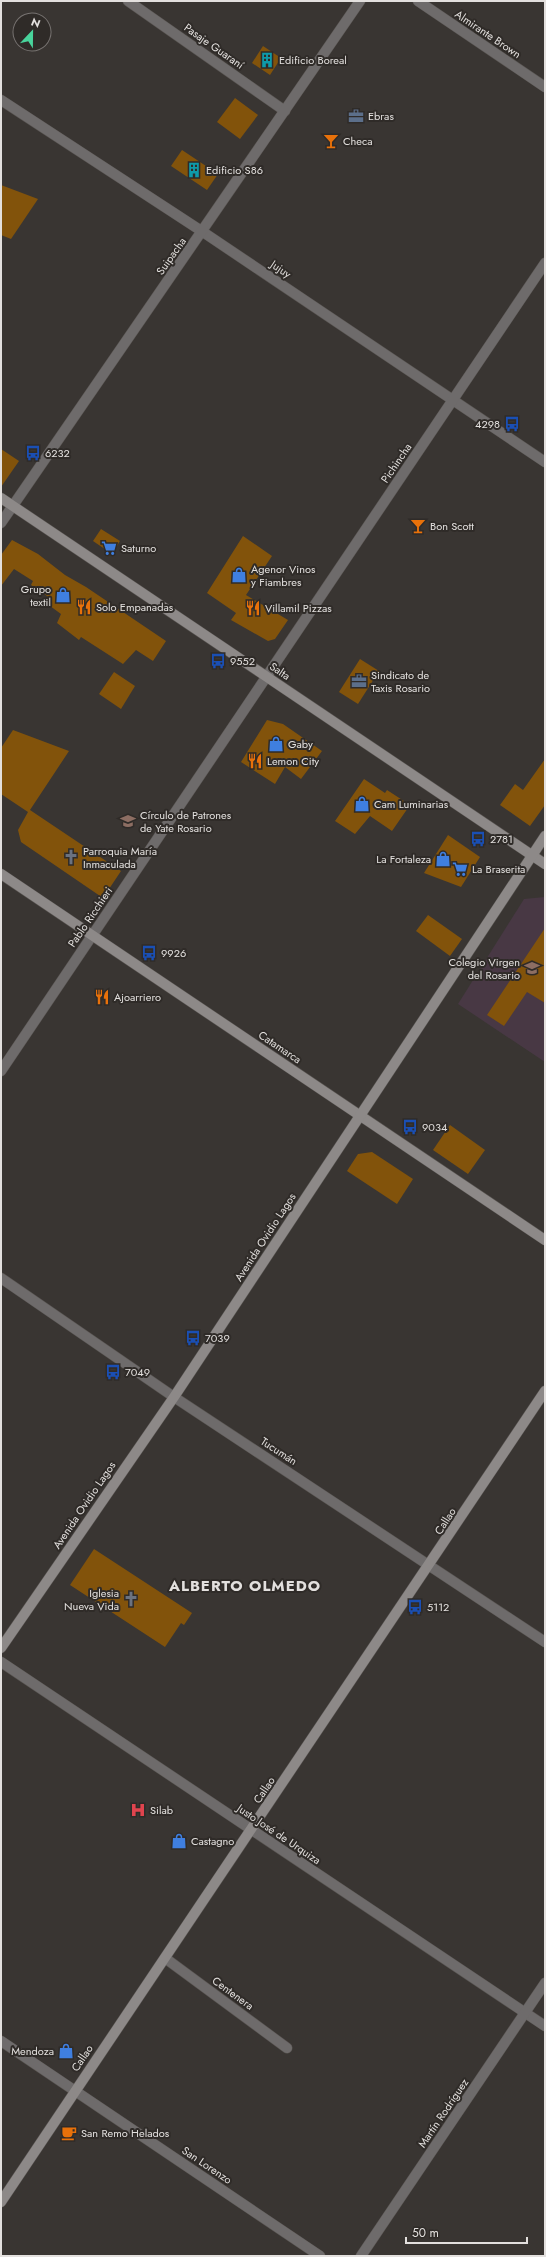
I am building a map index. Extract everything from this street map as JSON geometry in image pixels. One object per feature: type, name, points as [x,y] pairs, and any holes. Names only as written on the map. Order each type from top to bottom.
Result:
[{"type":"main road","name":"Salta","points":[[1,498],[545,864]]},
{"type":"main road","name":"Avenida Ovidio Lagos","points":[[1,1648],[174,1397],[545,836]]},
{"type":"main road","name":"Catamarca","points":[[1,874],[545,1240]]},
{"type":"main road","name":"Callao","points":[[1,2202],[74,2090],[252,1830],[545,1391]]},
{"type":"street","name":"Pasaje Guaraní","points":[[128,1],[285,111]]},
{"type":"street","name":"Suipacha","points":[[1,523],[203,232],[360,1]]},
{"type":"street","name":"Almirante Brown","points":[[418,1],[545,88]]},
{"type":"street","name":"Jujuy","points":[[1,100],[203,232],[545,462]]},
{"type":"street","name":"Pichincha","points":[[267,676],[545,263]]},
{"type":"street","name":"Pablo Ricchieri","points":[[1,1071],[267,676]]},
{"type":"street","name":"Tucumán","points":[[1,1278],[174,1397],[545,1642]]},
{"type":"street","name":"Justo José de Urquiza","points":[[1,1662],[545,2026]]},
{"type":"street","name":"Centenera","points":[[165,1958],[287,2048]]},
{"type":"street","name":"Martín Rodríguez","points":[[361,2256],[545,1983]]},
{"type":"street","name":"San Lorenzo","points":[[1,2041],[320,2256]]},
{"type":"shaded area","points":[[545,897],[545,1062],[458,1004],[524,899]]},
{"type":"building","name":"Edificio Boreal","points":[[263,46],[281,58],[270,75],[252,63]]},
{"type":"building","points":[[235,98],[258,115],[240,139],[217,122]]},
{"type":"building","name":"Edificio S86","points":[[182,150],[218,174],[207,190],[171,166]]},
{"type":"building","points":[[1,185],[38,199],[11,239],[1,235]]},
{"type":"building","points":[[1,449],[19,461],[1,487]]},
{"type":"building","name":"Saturno","points":[[101,529],[120,541],[112,554],[93,541]]},
{"type":"building","name":"Agenor Vinos y Fiambres","points":[[243,536],[272,556],[246,595],[288,620],[275,639],[268,641],[231,620],[236,613],[207,593]]},
{"type":"building","points":[[12,540],[38,554],[65,575],[86,587],[166,641],[153,661],[136,650],[123,664],[81,637],[79,640],[57,623],[61,614],[46,603],[50,598],[31,585],[33,581],[14,569],[1,586],[1,555]]},
{"type":"building","name":"Sindicato de Taxis Rosario","points":[[360,659],[379,671],[358,704],[339,692]]},
{"type":"building","points":[[114,672],[135,686],[121,709],[99,694]]},
{"type":"building","points":[[267,720],[283,724],[322,751],[301,779],[285,767],[275,784],[241,762]]},
{"type":"building","points":[[13,730],[69,751],[30,810],[121,871],[103,898],[21,842],[18,830],[28,812],[1,794],[1,748]]},
{"type":"building","points":[[545,759],[545,805],[530,826],[500,805],[515,784],[523,790]]},
{"type":"building","points":[[364,779],[385,793],[387,790],[410,805],[392,831],[370,816],[355,834],[335,821]]},
{"type":"building","points":[[448,835],[480,857],[461,887],[424,873]]},
{"type":"building","points":[[428,915],[462,939],[450,956],[416,931]]},
{"type":"building","name":"Colegio Virgen del Rosario","points":[[545,928],[545,1003],[527,992],[504,1026],[487,1015]]},
{"type":"building","points":[[450,1125],[485,1150],[468,1174],[433,1150]]},
{"type":"building","points":[[372,1152],[413,1179],[397,1204],[347,1171],[358,1154]]},
{"type":"building","name":"Iglesia Nueva Vida","points":[[94,1549],[192,1613],[184,1625],[181,1623],[165,1647],[70,1585]]},
{"type":"place","name":"Edificio Boreal","points":[[267,60]]},
{"type":"place","name":"Ebras","points":[[356,116]]},
{"type":"place","name":"Checa","points":[[331,141]]},
{"type":"place","name":"Edificio S86","points":[[194,170]]},
{"type":"place","name":"4298","points":[[512,424]]},
{"type":"place","name":"6232","points":[[33,453]]},
{"type":"place","name":"Bon Scott","points":[[418,526]]},
{"type":"place","name":"Saturno","points":[[109,548]]},
{"type":"place","name":"Agenor Vinos y Fiambres","points":[[239,575]]},
{"type":"place","name":"Grupo textil","points":[[63,595]]},
{"type":"place","name":"Solo Empanadas","points":[[84,607]]},
{"type":"place","name":"Villamil Pizzas","points":[[253,608]]},
{"type":"place","name":"9552","points":[[218,661]]},
{"type":"place","name":"Sindicato de Taxis Rosario","points":[[359,681]]},
{"type":"place","name":"Gaby","points":[[276,744]]},
{"type":"place","name":"Lemon City","points":[[255,761]]},
{"type":"place","name":"Cam Luminarias","points":[[362,804]]},
{"type":"place","name":"Círculo de Patrones de Yate Rosario","points":[[128,821]]},
{"type":"place","name":"2781","points":[[478,839]]},
{"type":"place","name":"Parroquia María Inmaculada","points":[[71,857]]},
{"type":"place","name":"La Fortaleza","points":[[443,859]]},
{"type":"place","name":"La Braserita","points":[[460,869]]},
{"type":"place","name":"9926","points":[[149,953]]},
{"type":"place","name":"Colegio Virgen del Rosario","points":[[532,968]]},
{"type":"place","name":"Ajoarriero","points":[[102,997]]},
{"type":"place","name":"9034","points":[[410,1127]]},
{"type":"place","name":"7039","points":[[193,1338]]},
{"type":"place","name":"7049","points":[[113,1372]]},
{"type":"place","name":"Iglesia Nueva Vida","points":[[131,1599]]},
{"type":"place","name":"5112","points":[[415,1607]]},
{"type":"place","name":"Silab","points":[[138,1810]]},
{"type":"place","name":"Castagno","points":[[179,1841]]},
{"type":"place","name":"Mendoza","points":[[66,2051]]},
{"type":"place","name":"San Remo Helados","points":[[69,2133]]},
{"type":"district","name":"ALBERTO OLMEDO","points":[[245,1586]]}]
